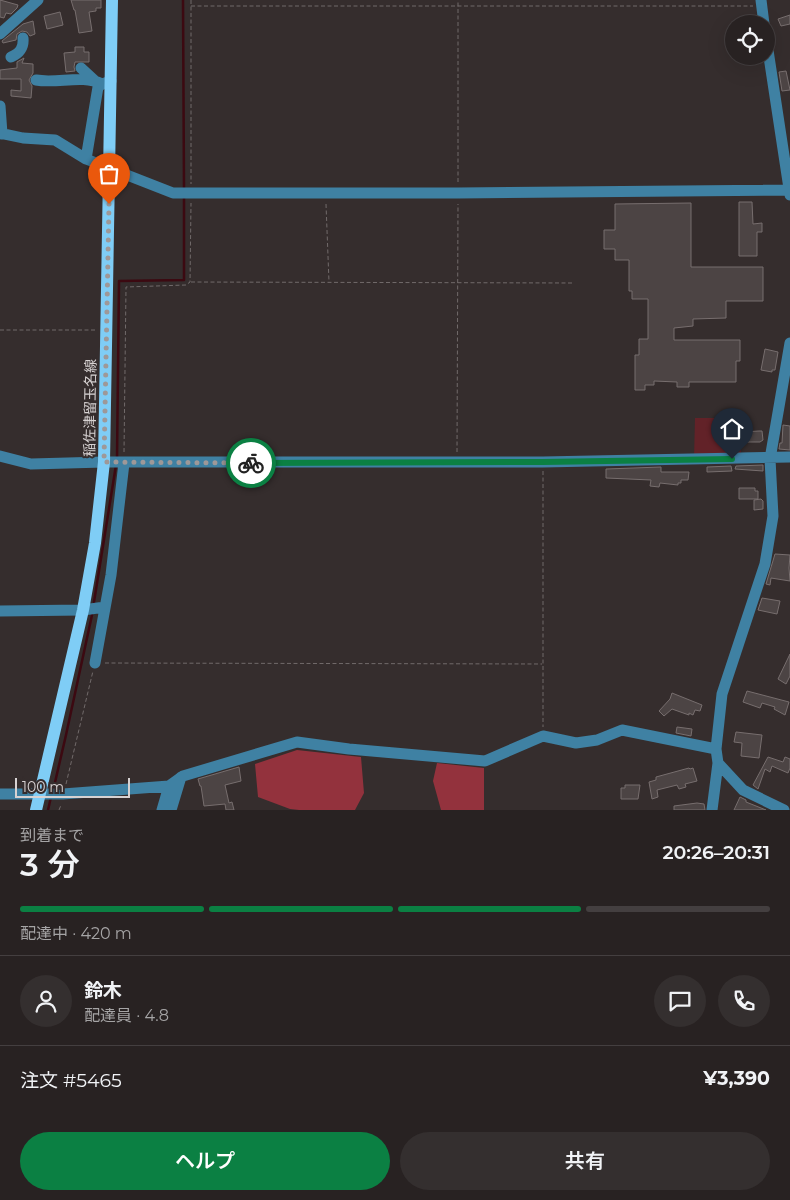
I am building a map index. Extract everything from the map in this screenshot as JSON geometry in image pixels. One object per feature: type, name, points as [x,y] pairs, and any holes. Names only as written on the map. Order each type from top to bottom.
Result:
[{"type":"main road","name":"稲佐津留玉名線","points":[[36,810],[52,794],[95,544],[106,462],[110,168],[102,82],[112,0]]},
{"type":"street","points":[[0,34],[38,0]]},
{"type":"street","points":[[8,58],[21,50],[24,45],[22,38]]},
{"type":"street","points":[[770,65],[790,195]]},
{"type":"street","points":[[81,68],[102,82]]},
{"type":"street","points":[[36,80],[53,82],[84,79],[102,82]]},
{"type":"street","points":[[86,159],[98,88],[102,82]]},
{"type":"street","points":[[0,106],[1,133],[23,138],[55,140],[86,159],[174,193],[789,190]]},
{"type":"street","points":[[712,810],[718,763],[716,749],[722,694],[765,564],[773,516],[770,459],[790,343]]},
{"type":"street","points":[[0,456],[31,464],[106,462],[457,463],[770,459],[790,457]]},
{"type":"street","points":[[95,662],[111,575],[124,463]]},
{"type":"street","points":[[0,610],[83,610],[105,607]]},
{"type":"street","points":[[0,794],[52,794],[168,786],[182,777],[297,742],[350,749],[485,761],[543,736],[576,743],[597,740],[622,730],[716,749]]},
{"type":"street","points":[[718,763],[743,790],[784,810]]},
{"type":"street","points":[[171,810],[182,777]]},
{"type":"street","points":[[162,810],[168,786]]},
{"type":"path","points":[[190,282],[191,0]]},
{"type":"path","points":[[457,463],[458,0]]},
{"type":"path","points":[[191,6],[761,3]]},
{"type":"path","points":[[326,193],[329,282]]},
{"type":"path","points":[[124,463],[126,287],[186,285],[190,282],[573,283]]},
{"type":"path","points":[[0,330],[107,330]]},
{"type":"path","points":[[543,462],[543,736]]},
{"type":"path","points":[[52,794],[95,662],[542,664]]},
{"type":"shaded area","points":[[695,418],[740,418],[741,458],[694,459]]},
{"type":"shaded area","points":[[297,750],[361,757],[364,793],[355,810],[290,809],[258,797],[255,764]]},
{"type":"shaded area","points":[[437,763],[484,768],[484,810],[441,810],[433,781]]},
{"type":"building","points":[[0,0],[18,5],[17,8],[11,14],[6,13],[4,18],[0,17]]},
{"type":"building","points":[[71,0],[101,0],[101,8],[96,8],[96,11],[89,12],[92,31],[79,33],[75,10]]},
{"type":"building","points":[[60,12],[63,25],[47,29],[44,16]]},
{"type":"building","points":[[790,15],[790,24],[781,26],[778,19]]},
{"type":"building","points":[[33,21],[35,34],[30,36],[27,32],[22,31],[17,34],[16,40],[3,43],[2,41],[23,24]]},
{"type":"building","points":[[75,47],[84,47],[84,52],[89,52],[89,62],[75,62],[75,71],[66,72],[64,53],[75,52]]},
{"type":"building","points":[[24,58],[22,63],[33,64],[33,73],[29,80],[32,86],[31,98],[11,96],[11,90],[21,91],[21,79],[0,79],[0,70],[17,68],[17,62]]},
{"type":"building","points":[[786,71],[790,90],[782,91],[779,72]]},
{"type":"building","points":[[739,202],[752,202],[753,224],[762,223],[762,232],[757,232],[757,256],[739,256]]},
{"type":"building","points":[[691,203],[691,267],[763,267],[763,301],[726,301],[726,318],[693,319],[693,326],[674,328],[674,340],[740,340],[740,361],[736,361],[736,382],[689,382],[689,387],[677,387],[677,382],[654,381],[654,385],[645,385],[645,390],[635,390],[635,355],[639,355],[639,339],[648,339],[648,299],[632,299],[632,291],[629,291],[629,260],[615,260],[615,249],[604,249],[604,230],[615,230],[615,204]]},
{"type":"building","points":[[765,349],[778,352],[775,370],[772,370],[772,372],[761,370]]},
{"type":"building","points":[[783,425],[790,426],[790,450],[779,449],[780,443],[782,443]]},
{"type":"building","points":[[762,431],[763,440],[760,442],[744,442],[743,432]]},
{"type":"building","points":[[763,465],[763,471],[735,469],[736,466]]},
{"type":"building","points":[[731,466],[732,471],[707,472],[707,467]]},
{"type":"building","points":[[661,467],[661,472],[689,472],[688,480],[681,480],[681,483],[678,483],[678,485],[660,483],[659,487],[650,486],[651,480],[606,478],[606,469]]},
{"type":"building","points":[[739,488],[755,488],[755,491],[758,491],[758,499],[739,499]]},
{"type":"building","points":[[761,499],[763,501],[763,509],[754,510],[754,500]]},
{"type":"building","points":[[775,554],[790,555],[790,581],[771,578],[770,585],[766,584]]},
{"type":"building","points":[[762,598],[780,601],[777,614],[758,610]]},
{"type":"building","points":[[790,654],[790,676],[786,684],[778,679]]},
{"type":"building","points":[[747,691],[789,702],[785,715],[774,709],[775,707],[762,703],[760,708],[743,702]]},
{"type":"building","points":[[672,693],[702,705],[700,711],[695,710],[693,715],[689,713],[689,715],[672,709],[664,716],[659,711],[670,699]]},
{"type":"building","points":[[677,727],[692,729],[691,736],[676,733]]},
{"type":"building","points":[[736,732],[762,735],[759,758],[741,756],[742,743],[734,742]]},
{"type":"building","points":[[768,757],[783,762],[785,757],[790,759],[790,768],[788,773],[772,766],[770,772],[765,769],[758,789],[753,785]]},
{"type":"building","points":[[239,767],[241,781],[225,785],[229,803],[232,802],[234,810],[226,810],[225,804],[204,806],[198,779]]},
{"type":"building","points":[[693,768],[697,781],[685,784],[686,787],[679,789],[677,785],[657,790],[658,797],[652,799],[649,782],[656,780],[656,777]]},
{"type":"building","points":[[625,785],[640,785],[638,799],[621,799],[621,788],[625,788]]},
{"type":"building","points":[[740,797],[746,800],[746,802],[766,810],[734,810]]},
{"type":"building","points":[[704,804],[705,810],[674,810],[674,806]]},
{"type":"waterway","points":[[183,0],[184,188]]},
{"type":"waterway","points":[[117,459],[119,281],[184,280],[184,196]]},
{"type":"waterway","points":[[94,602],[116,465]]},
{"type":"waterway","points":[[53,791],[92,615]]},
{"type":"waterway","points":[[48,810],[51,797]]},
{"type":"way so far","points":[[109,204],[104,462],[251,463]]},
{"type":"route","points":[[251,463],[732,459]]}]
